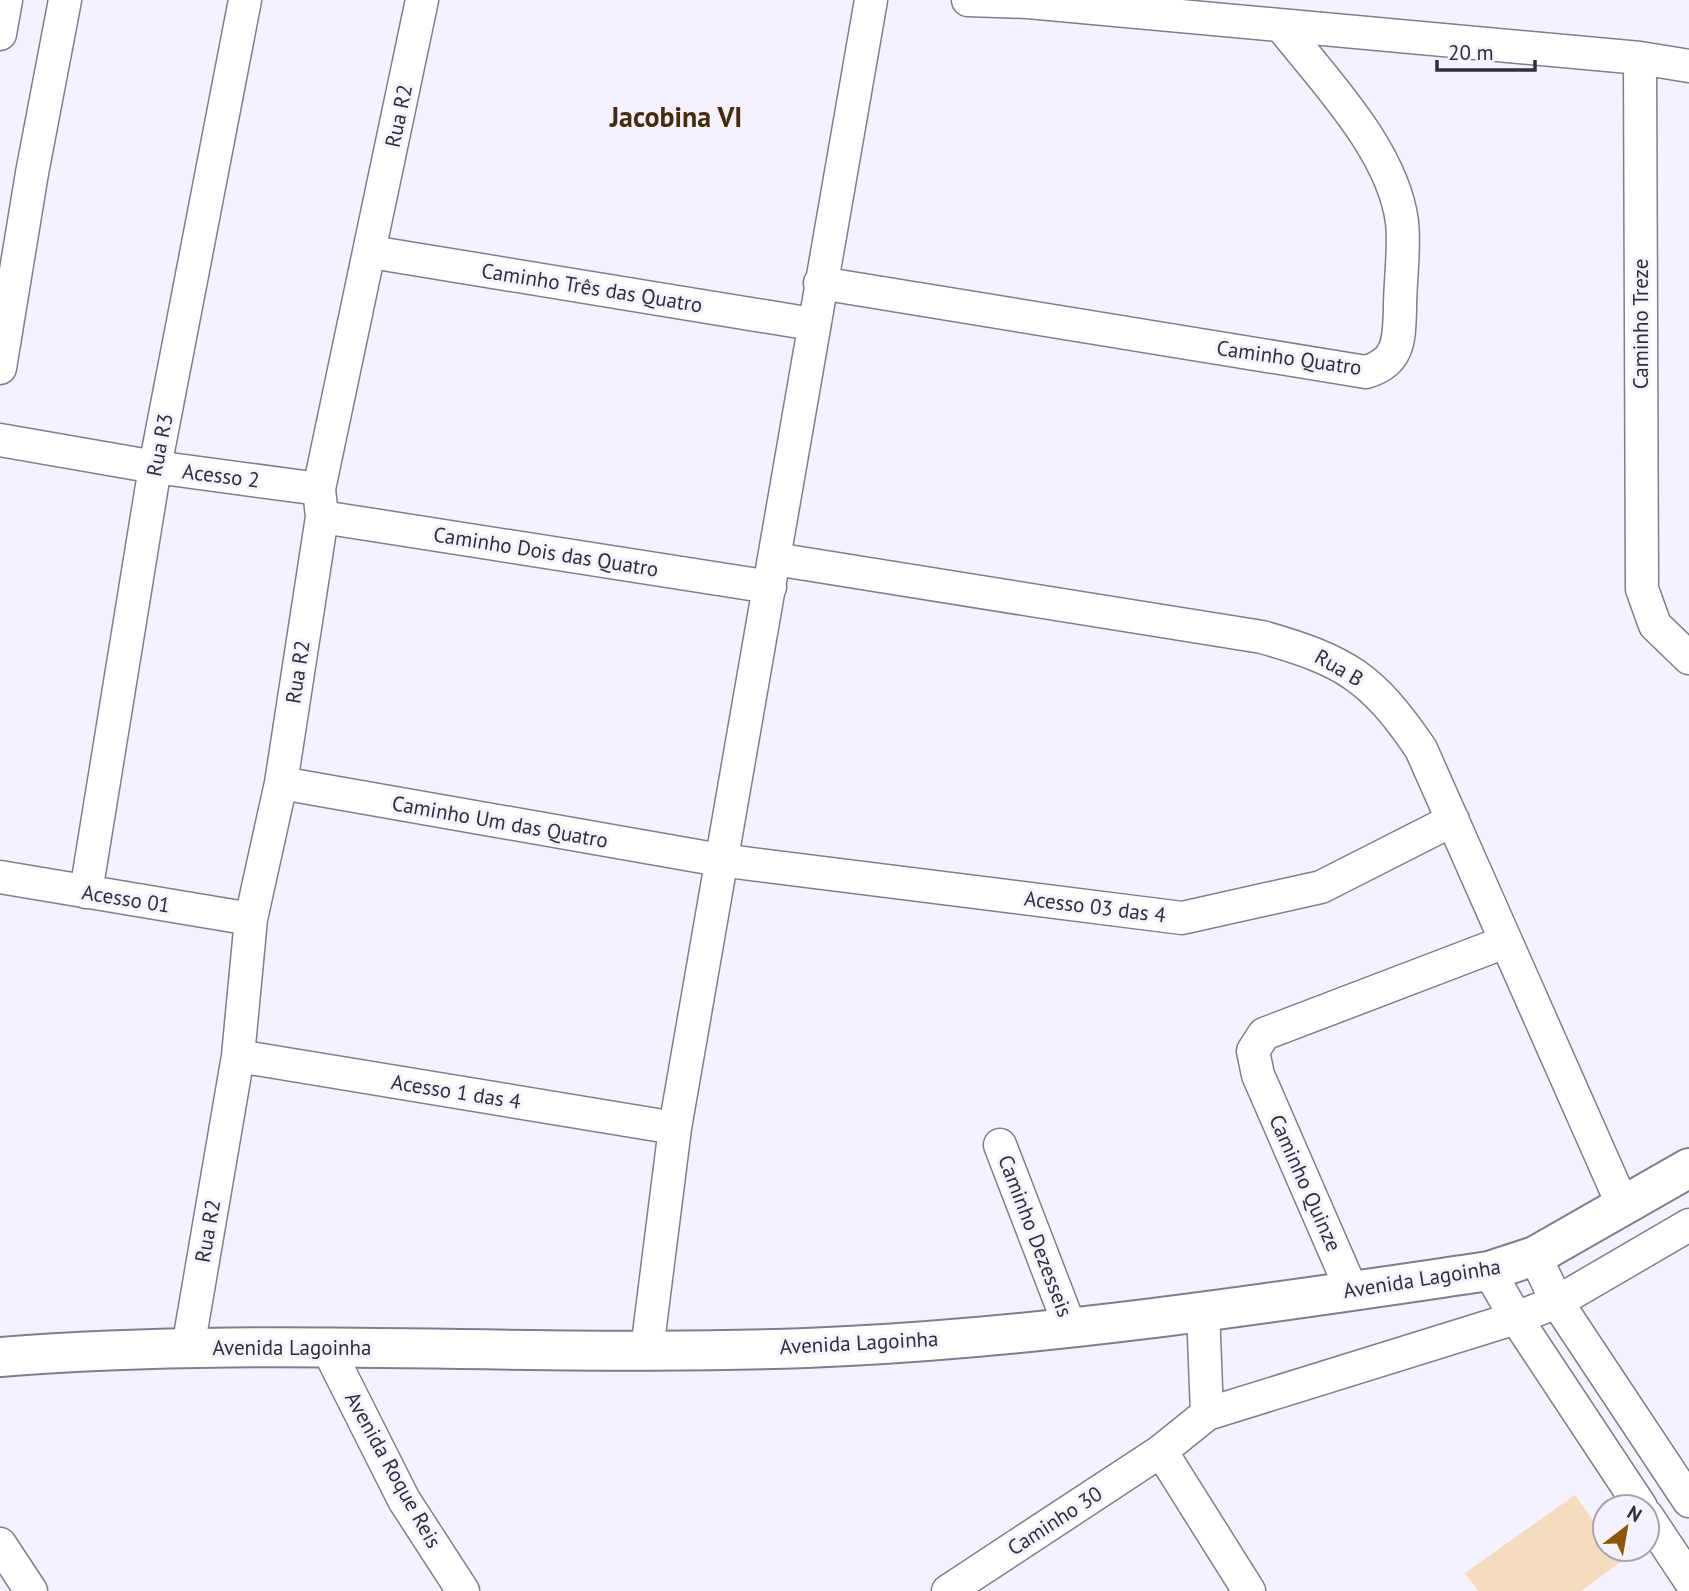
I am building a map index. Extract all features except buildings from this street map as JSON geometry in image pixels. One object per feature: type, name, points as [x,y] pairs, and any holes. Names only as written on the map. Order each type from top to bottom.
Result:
[{"type":"street","points":[[0,33],[6,0]]},
{"type":"street","points":[[0,368],[32,173],[65,0]]},
{"type":"street","name":"Rua R3","points":[[86,892],[155,467],[245,0]]},
{"type":"street","name":"Rua R2","points":[[188,1348],[238,1056],[251,919],[281,783],[321,503],[422,0]]},
{"type":"street","points":[[647,1350],[675,1128],[772,573],[812,324],[871,0]]},
{"type":"street","points":[[968,0],[1040,2],[1282,27],[1640,58],[1689,66]]},
{"type":"street","name":"Caminho Quatro","points":[[820,283],[1366,372],[1380,368],[1390,360],[1399,332],[1402,224],[1396,196],[1372,146],[1282,27]]},
{"type":"street","name":"Caminho Treze","points":[[1640,58],[1642,589],[1655,625],[1689,658]]},
{"type":"street","name":"Caminho Três das Quatro","points":[[371,252],[812,324]]},
{"type":"street","name":"Acesso 2","points":[[0,440],[155,467],[321,503]]},
{"type":"street","name":"Caminho Dois das Quatro","points":[[321,503],[772,573]]},
{"type":"street","name":"Rua B","points":[[772,573],[1262,637],[1307,650],[1355,673],[1391,705],[1421,749],[1624,1208]]},
{"type":"street","name":"Caminho Um das Quatro","points":[[281,783],[720,860]]},
{"type":"street","name":"Acesso 03 das 4","points":[[720,860],[1182,918],[1321,887],[1453,820]]},
{"type":"street","name":"Acesso 01","points":[[0,877],[251,919]]},
{"type":"street","name":"Caminho Quinze","points":[[1352,1291],[1258,1075],[1253,1051],[1264,1034],[1505,942]]},
{"type":"street","name":"Acesso 1 das 4","points":[[238,1056],[675,1128]]},
{"type":"street","name":"Caminho Dezesseis","points":[[1000,1145],[1070,1327]]},
{"type":"street","name":"Avenida Lagoinha","points":[[0,1357],[188,1348],[647,1350],[847,1346],[1070,1327],[1489,1271],[1535,1256],[1624,1208],[1689,1168]]},
{"type":"street","points":[[1203,1310],[1207,1414],[1517,1318],[1558,1301],[1689,1225]]},
{"type":"street","points":[[1535,1256],[1558,1301],[1689,1501]]},
{"type":"street","points":[[1489,1271],[1632,1493]]},
{"type":"street","name":"Avenida Roque Reis","points":[[327,1348],[404,1500],[463,1591]]},
{"type":"street","name":"Caminho 30","points":[[948,1591],[1161,1451],[1207,1414]]},
{"type":"street","points":[[1161,1451],[1249,1591]]},
{"type":"street","points":[[1661,1537],[1689,1579]]},
{"type":"street","points":[[0,1544],[31,1591]]},
{"type":"shaded area","points":[[1575,1495],[1591,1517],[1591,1563],[1619,1563],[1581,1591],[1478,1591],[1465,1573]]},
{"type":"district","name":"Jacobina VI","points":[[676,117]]}]
